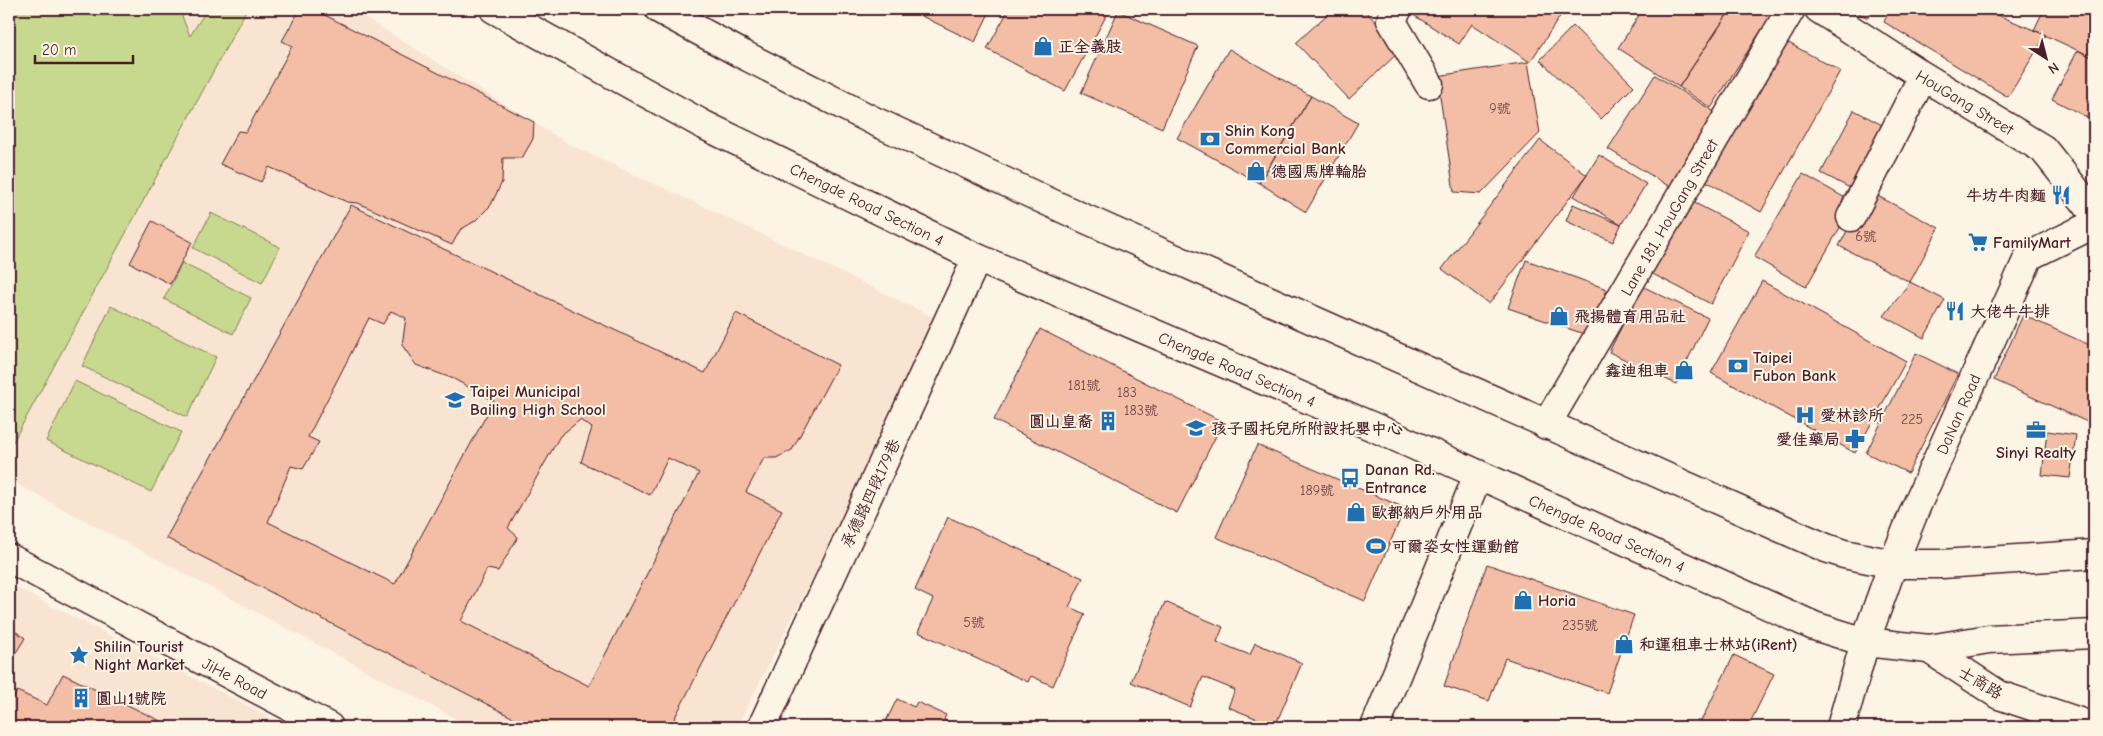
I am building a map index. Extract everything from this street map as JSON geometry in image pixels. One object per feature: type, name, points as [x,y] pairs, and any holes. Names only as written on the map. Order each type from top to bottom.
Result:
[{"type":"main road","name":"Chengde Road Section 4","points":[[494,9],[704,125],[977,258],[1378,429],[1814,626],[1865,642],[1929,649],[1989,639],[2094,634]]},
{"type":"main road","points":[[659,9],[742,54],[872,120],[1079,216],[1826,548],[1844,554],[1893,564],[1942,564],[2094,554]]},
{"type":"main road","points":[[1398,9],[1391,20],[1429,84]]},
{"type":"main road","name":"Lane 181, HouGang Street","points":[[1546,425],[1792,9]]},
{"type":"main road","name":"HouGang Street","points":[[1819,9],[1922,76],[2043,149],[2094,213]]},
{"type":"main road","points":[[1851,217],[1922,76]]},
{"type":"main road","name":"DaNan Road","points":[[1841,727],[1865,642],[1893,564],[1916,507],[2029,256],[2094,224]]},
{"type":"main road","name":"承德路四段179巷","points":[[762,727],[977,258]]},
{"type":"main road","points":[[1375,727],[1478,475]]},
{"type":"main road","name":"JiHe Road","points":[[9,558],[328,727]]},
{"type":"main road","name":"士商路","points":[[1929,649],[1999,696],[2094,727]]},
{"type":"shaded area","name":"Taipei Municipal Bailing High School","points":[[9,9],[351,9],[572,146],[724,216],[942,321],[737,727],[471,727],[9,480]]},
{"type":"shaded area","name":"Shilin Tourist Night Market","points":[[9,584],[290,727],[9,727]]},
{"type":"green space","points":[[12,9],[179,9],[190,36],[207,9],[247,9],[13,442],[9,440],[9,14]]},
{"type":"green space","points":[[211,213],[280,247],[262,283],[193,248]]},
{"type":"green space","points":[[182,263],[251,298],[233,334],[164,299]]},
{"type":"green space","points":[[111,306],[216,357],[187,417],[82,366]]},
{"type":"green space","points":[[75,381],[181,432],[151,492],[46,441]]},
{"type":"building","points":[[300,9],[313,9],[534,122],[533,139],[522,158],[503,158],[502,182],[491,205],[475,221],[460,230],[452,245],[358,203],[347,202],[269,167],[261,182],[220,164],[238,131],[246,132],[292,46],[282,41]]},
{"type":"building","points":[[907,9],[991,9],[975,42]]},
{"type":"building","points":[[1009,9],[1110,9],[1065,91],[987,49]]},
{"type":"building","points":[[1333,9],[1363,9],[1402,49],[1349,99],[1296,43]]},
{"type":"building","points":[[1404,9],[1565,9],[1530,62],[1472,24],[1459,44]]},
{"type":"building","points":[[1643,9],[1731,9],[1679,87],[1618,48]]},
{"type":"building","points":[[1731,9],[1775,9],[1711,108],[1679,87]]},
{"type":"building","points":[[1850,9],[1873,9],[1868,18]]},
{"type":"building","points":[[1890,9],[1983,9],[2046,35],[2008,97],[1884,22]]},
{"type":"building","points":[[1984,9],[1999,9],[1996,15]]},
{"type":"building","points":[[2044,9],[2094,9],[2094,58],[2034,30]]},
{"type":"building","points":[[1118,11],[1198,46],[1162,128],[1081,93]]},
{"type":"building","points":[[1573,26],[1634,86],[1601,119],[1540,60]]},
{"type":"building","points":[[1785,41],[1840,71],[1761,212],[1706,181]]},
{"type":"building","points":[[1229,49],[1311,96],[1259,183],[1177,138]]},
{"type":"building","points":[[2078,50],[2094,58],[2094,121],[2052,99]]},
{"type":"building","points":[[1528,62],[1540,133],[1481,194],[1454,192],[1437,76]]},
{"type":"building","points":[[1655,75],[1726,119],[1680,193],[1608,149]]},
{"type":"building","points":[[1311,96],[1358,123],[1306,212],[1259,183]]},
{"type":"building","points":[[1854,110],[1884,126],[1852,189],[1821,173]]},
{"type":"building","points":[[1540,140],[1587,175],[1489,304],[1442,269]]},
{"type":"building","points":[[1599,155],[1646,184],[1621,225],[1574,196]]},
{"type":"building","points":[[1803,174],[1854,203],[1806,287],[1754,257]]},
{"type":"building","points":[[1868,191],[1939,228],[1910,282],[1839,246]]},
{"type":"building","points":[[1683,197],[1749,231],[1711,304],[1645,270]]},
{"type":"building","points":[[1573,204],[1621,225],[1613,242],[1566,221]]},
{"type":"building","points":[[351,205],[705,373],[736,313],[838,365],[792,450],[776,458],[764,458],[746,492],[782,510],[670,727],[531,727],[166,538]],"holes":[[[391,311],[406,318],[402,345],[416,365],[454,379],[494,401],[395,584],[268,522],[291,466],[303,469],[319,442],[308,437],[369,318],[383,324]],[[580,420],[592,428],[581,462],[650,495],[668,458],[699,473],[589,686],[461,621],[487,569],[498,571],[518,537],[508,528],[560,436]]]},
{"type":"building","points":[[152,221],[192,242],[170,284],[130,263]]},
{"type":"building","points":[[1526,260],[1607,289],[1590,336],[1508,308]]},
{"type":"building","points":[[1762,281],[1906,361],[1855,453],[1711,373]]},
{"type":"building","points":[[1910,282],[1945,300],[1924,338],[1884,316]]},
{"type":"building","points":[[1642,286],[1708,318],[1676,384],[1609,352]]},
{"type":"building","points":[[2023,315],[2094,347],[2094,425],[1994,380]]},
{"type":"building","name":"圓山皇裔","points":[[1040,329],[1223,422],[1177,513],[994,420]]},
{"type":"building","points":[[1916,353],[1958,374],[1908,473],[1866,453]]},
{"type":"building","points":[[2047,431],[2076,435],[2070,478],[2042,475]]},
{"type":"building","points":[[1257,445],[1405,508],[1365,601],[1216,537]]},
{"type":"building","points":[[948,517],[1083,578],[1069,607],[1085,614],[1053,686],[1031,676],[1028,682],[918,632],[933,599],[915,590]]},
{"type":"building","points":[[1487,564],[1634,615],[1607,693],[1505,658],[1489,701],[1444,686]]},
{"type":"building","points":[[1165,602],[1223,627],[1217,642],[1250,655],[1255,643],[1302,663],[1275,726],[1228,707],[1235,690],[1203,677],[1190,707],[1131,682]]},
{"type":"building","points":[[9,627],[25,638],[9,664]]},
{"type":"building","points":[[1734,655],[1774,674],[1748,727],[1698,727]]},
{"type":"building","name":"圓山1號院","points":[[63,674],[173,727],[9,727],[9,707],[17,691],[47,705]]},
{"type":"building","points":[[897,699],[914,707],[917,702],[946,715],[944,720],[959,727],[883,727]]},
{"type":"place","name":"正全義肢","points":[[1043,46]]},
{"type":"place","name":"Shin Kong Commercial Bank","points":[[1210,139]]},
{"type":"place","name":"德國馬牌輪胎","points":[[1256,171]]},
{"type":"place","name":"牛坊牛肉麵","points":[[2061,195]]},
{"type":"place","name":"FamilyMart","points":[[1978,242]]},
{"type":"place","name":"大佬牛牛排","points":[[1955,311]]},
{"type":"place","name":"飛揚體育用品社","points":[[1559,316]]},
{"type":"place","name":"Taipei Fubon Bank","points":[[1738,366]]},
{"type":"place","name":"鑫迪租車","points":[[1684,370]]},
{"type":"place","name":"Taipei Municipal Bailing High School","points":[[455,400]]},
{"type":"place","name":"愛林診所","points":[[1805,415]]},
{"type":"place","name":"圓山皇裔","points":[[1108,421]]},
{"type":"place","name":"孩子國托兒所附設托嬰中心","points":[[1196,428]]},
{"type":"place","name":"Sinyi Realty","points":[[2036,430]]},
{"type":"place","name":"愛佳藥局","points":[[1855,439]]},
{"type":"place","name":"Danan Rd. Entrance","points":[[1350,478]]},
{"type":"place","name":"歐都納戶外用品","points":[[1356,512]]},
{"type":"place","name":"可爾姿女性運動館","points":[[1376,546]]},
{"type":"place","name":"Horia","points":[[1523,600]]},
{"type":"place","name":"和運租車士林站(iRent)","points":[[1624,644]]},
{"type":"place","name":"Shilin Tourist Night Market","points":[[79,655]]},
{"type":"place","name":"圓山1號院","points":[[81,698]]}]
